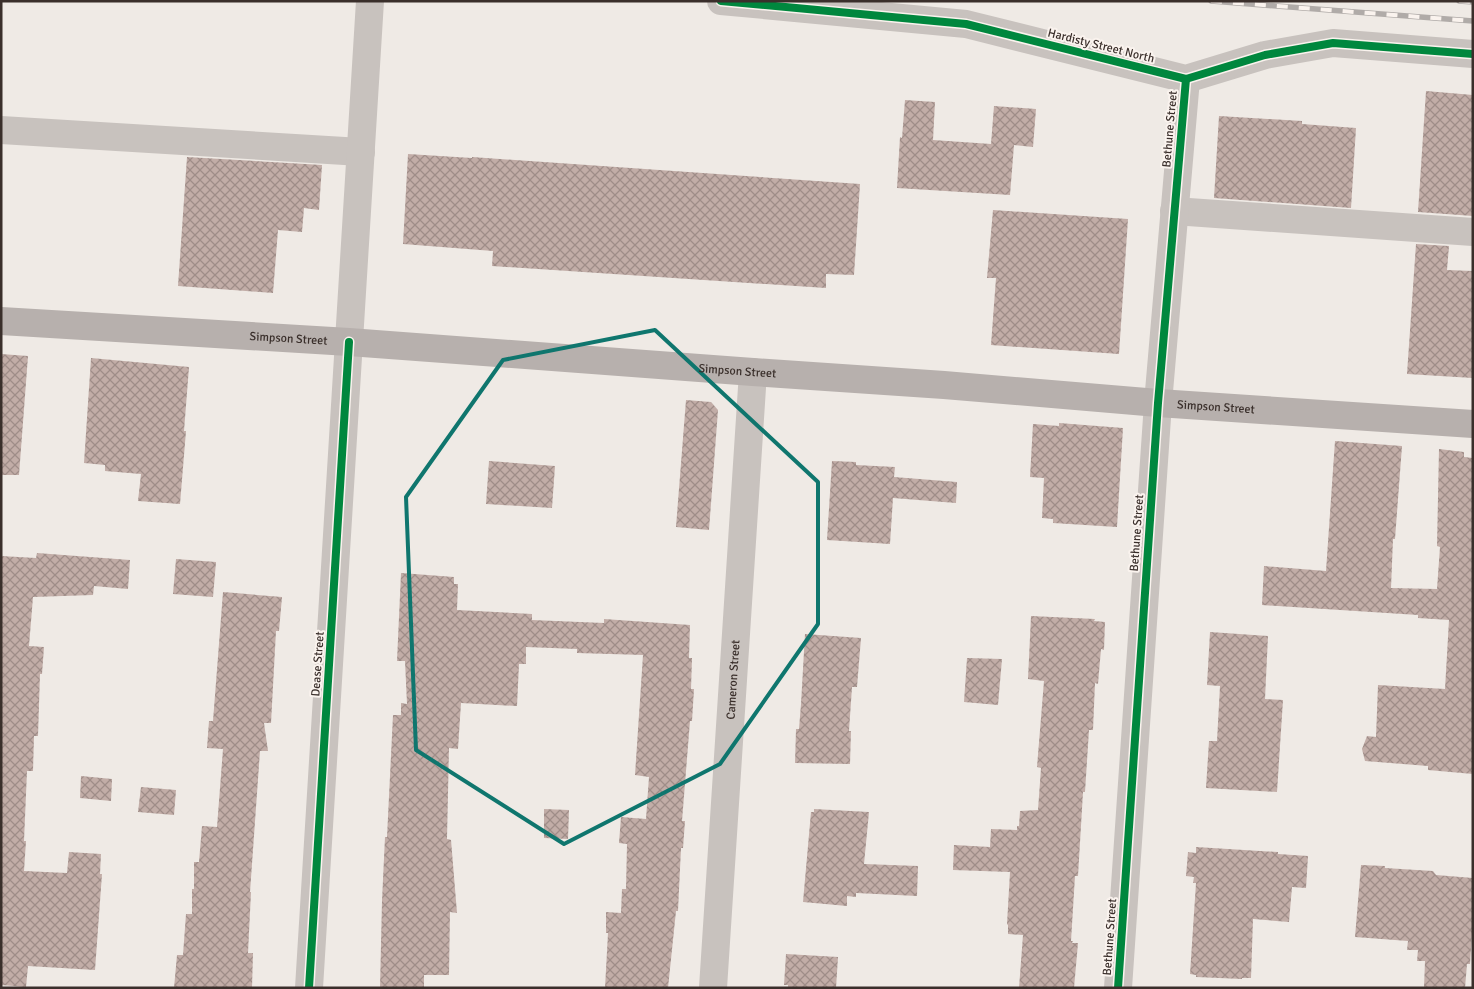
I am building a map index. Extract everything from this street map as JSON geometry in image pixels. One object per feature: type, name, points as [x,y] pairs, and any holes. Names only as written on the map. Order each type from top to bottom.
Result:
[{"type":"main road","name":"Simpson Street","points":[[1,322],[349,342],[944,385],[1158,403],[1473,424]]},
{"type":"street","name":"Dease Street","points":[[309,988],[370,1]]},
{"type":"street","name":"Hardisty Street North","points":[[721,1],[966,24],[1186,79]]},
{"type":"street","points":[[1186,79],[1265,55],[1333,44],[1473,54]]},
{"type":"street","name":"Bethune Street","points":[[1118,988],[1158,403],[1186,79]]},
{"type":"street","points":[[1,130],[361,152]]},
{"type":"street","points":[[1174,211],[1473,232]]},
{"type":"street","name":"Cameron Street","points":[[713,988],[753,372]]},
{"type":"highlighted area","points":[[655,330],[818,482],[818,624],[720,764],[564,844],[416,750],[406,497],[503,360]]},
{"type":"building","points":[[1426,91],[1473,95],[1473,216],[1418,212]]},
{"type":"building","points":[[905,100],[935,102],[933,140],[991,144],[994,106],[1036,109],[1033,147],[1014,145],[1010,195],[897,188],[900,137],[902,138]]},
{"type":"building","points":[[1219,116],[1302,121],[1302,124],[1356,128],[1351,208],[1214,198]]},
{"type":"building","points":[[408,154],[860,184],[854,275],[826,274],[826,288],[492,266],[493,251],[403,244]]},
{"type":"building","points":[[187,157],[322,165],[319,210],[304,208],[302,232],[278,230],[273,293],[178,286]]},
{"type":"building","points":[[993,210],[1128,219],[1119,354],[991,345],[996,278],[987,278]]},
{"type":"building","points":[[1416,244],[1449,246],[1447,270],[1473,271],[1473,378],[1407,374]]},
{"type":"building","points":[[1,354],[28,356],[19,475],[1,475]]},
{"type":"building","points":[[91,358],[189,367],[180,504],[138,501],[141,474],[105,471],[105,465],[84,463]]},
{"type":"building","points":[[686,400],[711,402],[718,410],[709,530],[676,527]]},
{"type":"building","points":[[1059,423],[1123,428],[1117,527],[1053,523],[1053,519],[1042,518],[1044,478],[1030,477],[1033,424],[1059,426]]},
{"type":"building","points":[[1335,441],[1402,446],[1395,539],[1393,539],[1391,588],[1437,589],[1440,547],[1437,546],[1439,449],[1464,452],[1464,457],[1473,458],[1473,774],[1428,770],[1428,766],[1365,761],[1362,749],[1367,736],[1376,737],[1378,685],[1445,689],[1449,620],[1418,618],[1418,615],[1262,605],[1264,566],[1326,571]]},
{"type":"building","points":[[489,461],[555,466],[552,508],[486,504]]},
{"type":"building","points":[[832,461],[856,462],[856,465],[895,467],[894,477],[957,482],[956,503],[893,498],[890,544],[827,540]]},
{"type":"building","points":[[37,553],[130,560],[128,589],[94,586],[93,595],[33,597],[29,646],[44,647],[42,674],[40,674],[38,736],[34,736],[33,771],[27,771],[24,871],[67,873],[69,852],[101,854],[100,874],[102,874],[95,970],[28,966],[26,987],[1,985],[1,556],[36,558]]},
{"type":"building","points":[[176,559],[216,562],[213,597],[173,594]]},
{"type":"building","points":[[401,573],[454,577],[454,584],[458,584],[457,610],[532,614],[532,620],[604,623],[604,619],[690,625],[689,658],[692,658],[691,689],[694,689],[682,821],[685,821],[683,848],[681,848],[678,911],[676,911],[668,988],[605,988],[608,933],[606,933],[606,912],[621,913],[622,889],[626,889],[627,844],[619,843],[621,817],[646,819],[649,777],[635,775],[643,655],[577,653],[577,649],[526,647],[526,664],[519,664],[517,706],[461,703],[458,749],[449,748],[447,839],[451,840],[457,913],[450,912],[449,975],[424,975],[424,988],[380,988],[385,837],[387,837],[393,715],[401,715],[401,703],[407,704],[405,661],[397,661]]},
{"type":"building","points":[[223,592],[282,597],[279,631],[276,631],[271,723],[264,723],[268,751],[260,751],[250,892],[248,953],[253,953],[252,988],[174,988],[177,955],[183,955],[186,914],[192,914],[194,862],[199,862],[202,826],[217,827],[223,749],[207,748],[209,721],[213,721]]},
{"type":"building","points":[[1031,616],[1095,619],[1094,621],[1105,622],[1104,650],[1101,649],[1098,684],[1095,683],[1093,730],[1089,730],[1078,876],[1075,876],[1071,941],[1073,941],[1072,943],[1078,943],[1074,988],[1019,988],[1023,935],[1008,934],[1010,872],[953,870],[954,845],[990,847],[991,829],[1017,830],[1020,811],[1038,810],[1041,768],[1037,767],[1044,681],[1028,679]]},
{"type":"building","points":[[1210,632],[1268,636],[1265,699],[1283,700],[1277,792],[1206,788],[1209,741],[1217,741],[1220,686],[1207,685]]},
{"type":"building","points":[[805,634],[861,638],[857,687],[852,687],[849,731],[851,731],[850,764],[795,763],[796,729],[799,729]]},
{"type":"building","points":[[967,658],[1002,659],[998,705],[964,702]]},
{"type":"building","points":[[81,776],[112,779],[111,801],[80,798]]},
{"type":"building","points":[[141,787],[176,790],[174,815],[138,812]]},
{"type":"building","points":[[544,809],[569,810],[568,839],[544,838]]},
{"type":"building","points":[[814,809],[869,812],[864,864],[918,866],[917,896],[856,893],[856,897],[847,896],[847,906],[803,902],[811,812],[814,812]]},
{"type":"building","points":[[1196,847],[1278,852],[1278,854],[1308,856],[1306,888],[1292,887],[1289,922],[1253,919],[1251,978],[1196,977],[1196,975],[1190,974],[1196,883],[1193,883],[1194,877],[1186,876],[1188,852],[1196,853]]},
{"type":"building","points":[[1361,865],[1433,871],[1436,875],[1473,878],[1470,964],[1467,964],[1465,988],[1424,988],[1425,961],[1417,961],[1418,950],[1407,950],[1408,941],[1355,937]]},
{"type":"building","points":[[786,954],[838,957],[836,988],[788,988],[788,985],[784,985]]},
{"type":"railway","points":[[1211,1],[1473,21]]},
{"type":"railway","points":[[1459,1],[1473,2]]},
{"type":"cycle path","points":[[721,1],[966,24],[1186,79],[1265,55],[1333,43],[1473,54]]},
{"type":"cycle path","points":[[1118,988],[1158,403],[1186,79]]},
{"type":"cycle path","points":[[309,988],[349,342]]}]
